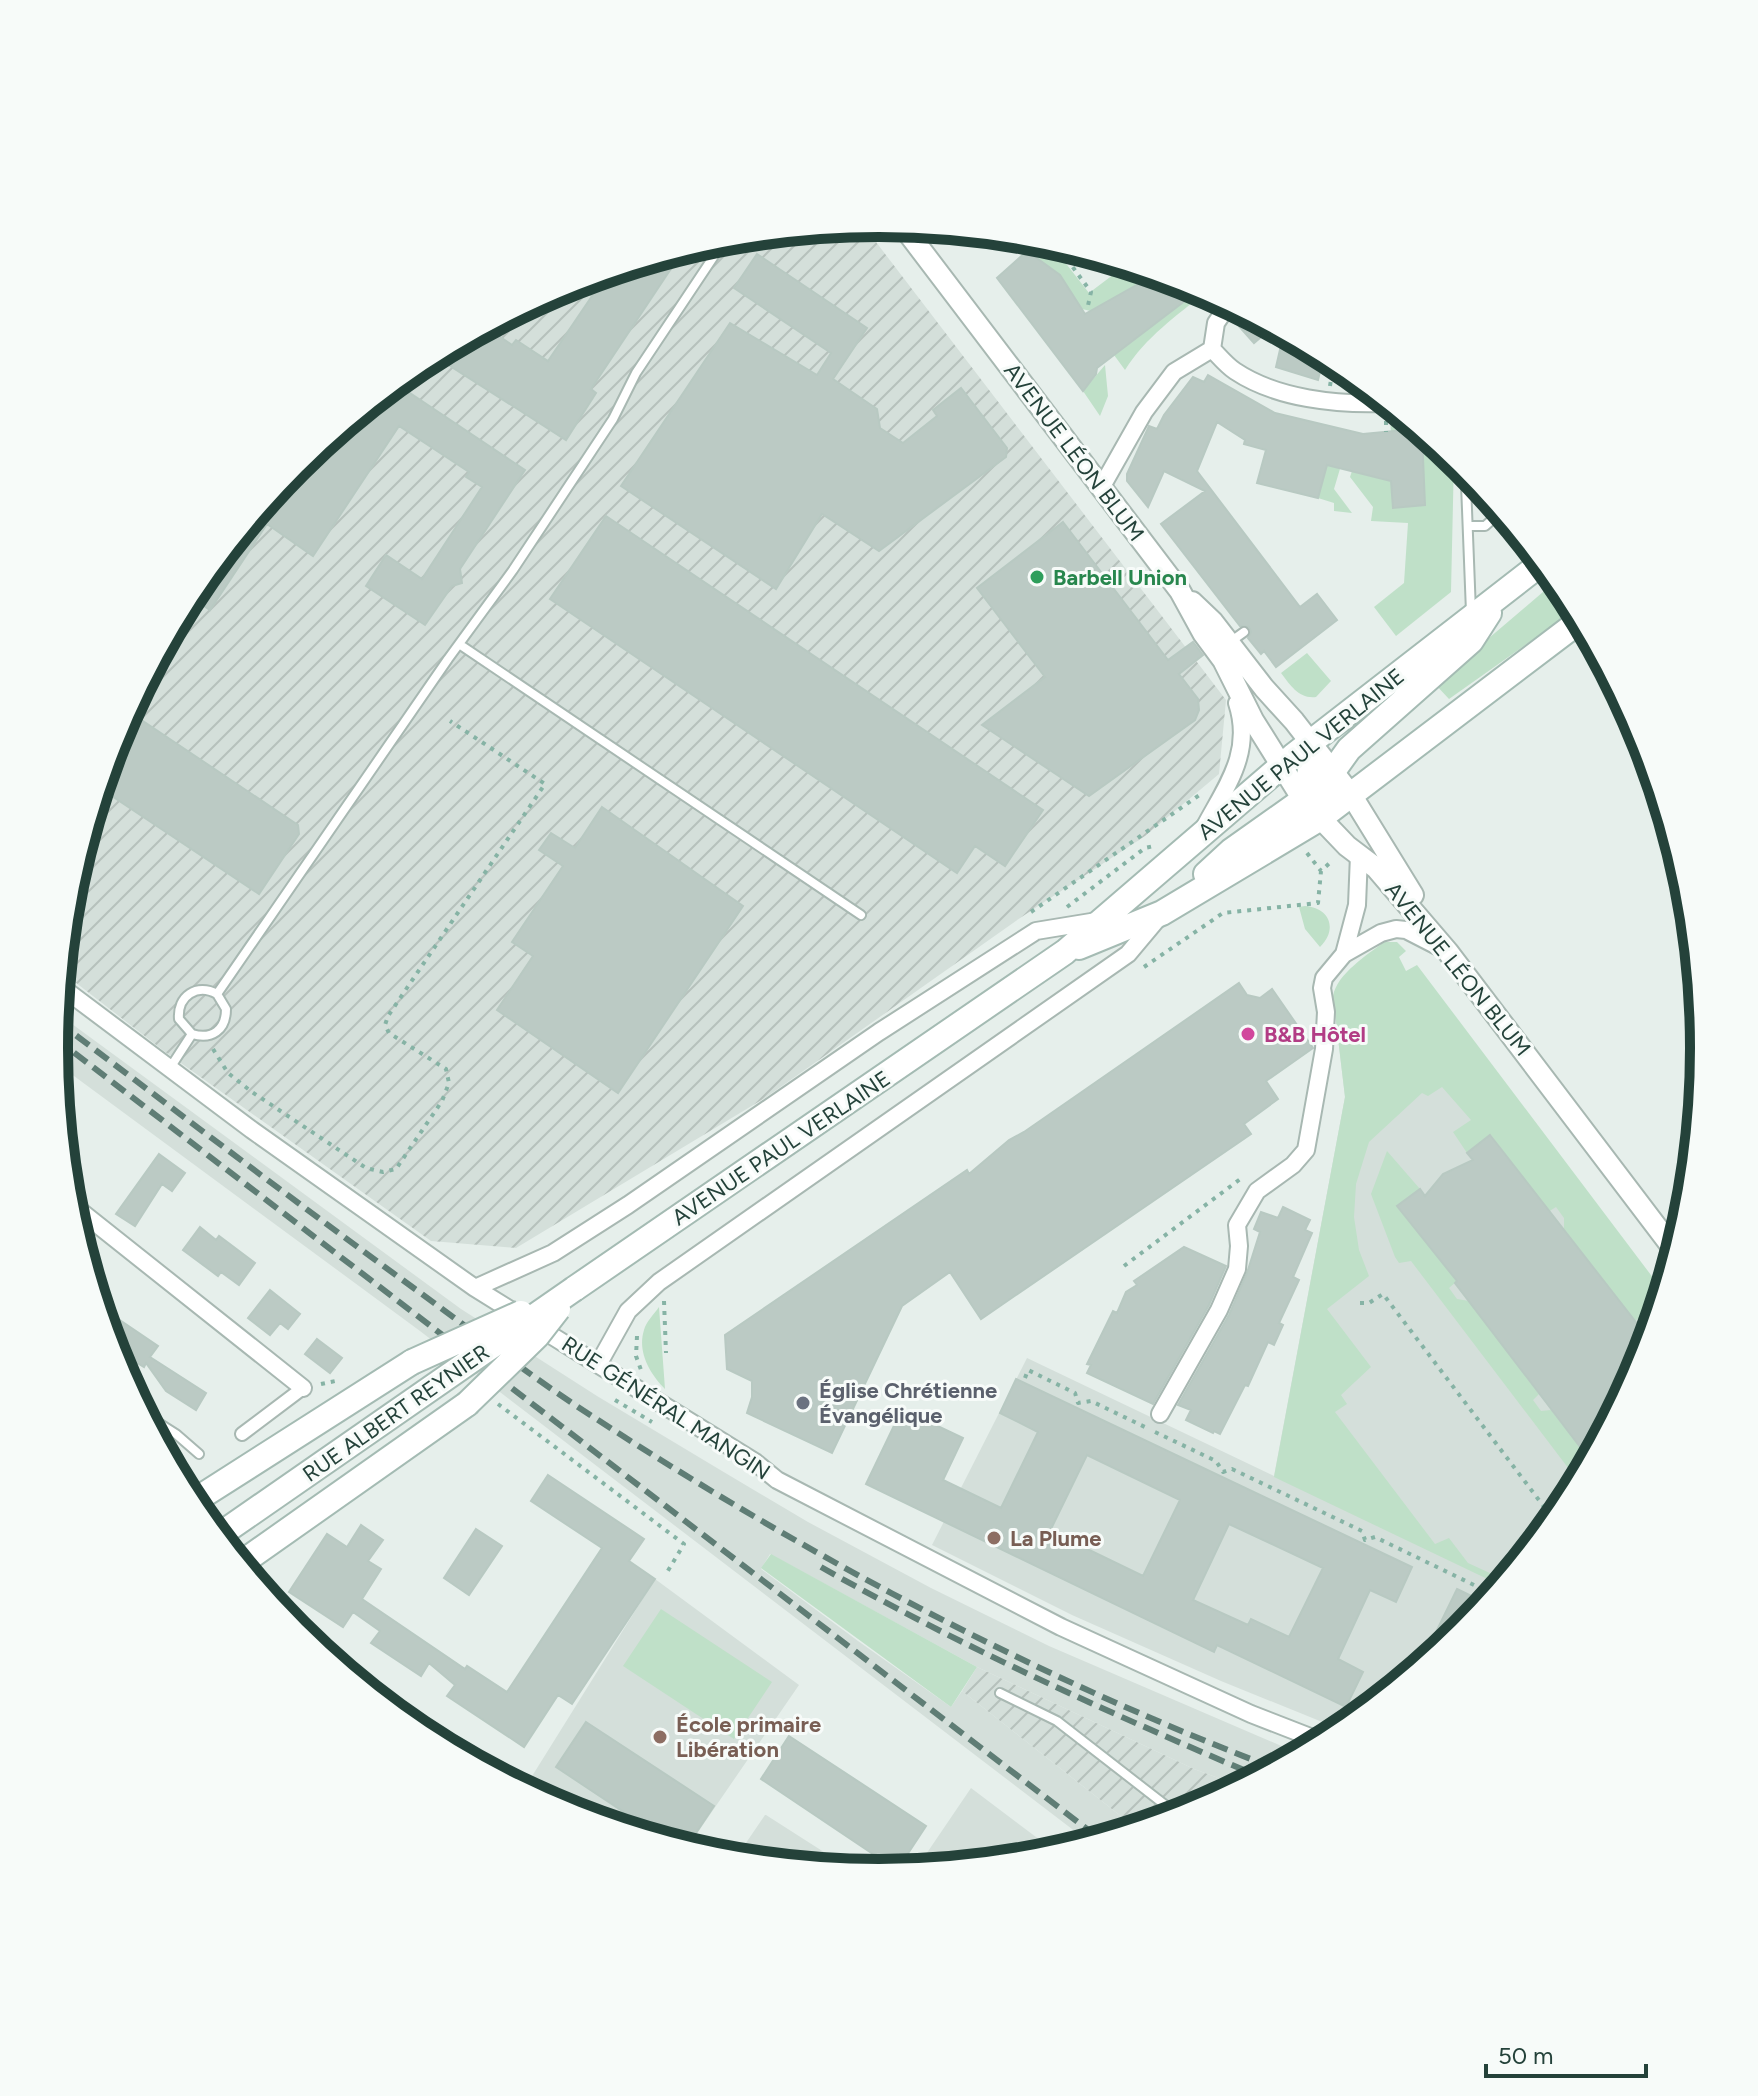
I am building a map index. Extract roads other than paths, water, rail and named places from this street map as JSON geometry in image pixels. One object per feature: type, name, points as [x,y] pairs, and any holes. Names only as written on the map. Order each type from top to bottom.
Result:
[{"type":"main road","name":"AVENUE PAUL VERLAINE","points":[[1065,952],[1162,913],[1319,819],[1316,778],[1471,619],[1533,570]]},
{"type":"main road","points":[[1162,913],[1471,641],[1499,598]]},
{"type":"main road","name":"AVENUE PAUL VERLAINE","points":[[574,1289],[1065,952],[1199,837],[1316,778],[1571,626]]},
{"type":"main road","points":[[203,1495],[412,1362],[574,1289]]},
{"type":"main road","points":[[249,1558],[467,1404],[537,1336],[574,1289]]},
{"type":"main road","name":"RUE ALBERT REYNIER","points":[[227,1530],[574,1289]]},
{"type":"street","name":"AVENUE LÉON BLUM","points":[[912,238],[1180,591],[1203,633],[1232,645],[1253,720],[1316,778],[1365,834],[1396,878],[1413,895],[1448,952]]},
{"type":"street","points":[[1212,349],[1216,323],[1222,314]]},
{"type":"street","points":[[1101,488],[1144,412],[1174,372],[1212,349]]},
{"type":"street","points":[[1212,349],[1233,370],[1285,392],[1348,403],[1370,403]]},
{"type":"street","points":[[1232,645],[1264,688],[1316,778]]},
{"type":"street","points":[[1199,837],[1235,769],[1244,742],[1232,645]]},
{"type":"street","name":"AVENUE LÉON BLUM","points":[[1319,819],[1376,868],[1448,952],[1666,1240]]},
{"type":"street","points":[[1344,954],[1357,905],[1359,855]]},
{"type":"street","points":[[599,1363],[628,1311],[659,1282],[1128,954],[1162,913]]},
{"type":"street","points":[[475,1288],[553,1253],[879,1032],[1036,931],[1099,921]]},
{"type":"street","points":[[1160,1414],[1219,1310],[1237,1269],[1237,1225],[1257,1191],[1293,1165],[1306,1150],[1324,1049],[1324,978],[1344,954],[1381,933],[1396,929],[1406,930],[1448,952]]},
{"type":"street","name":"RUE GÉNÉRAL MANGIN","points":[[70,994],[252,1130],[475,1288],[755,1462],[777,1480],[1061,1627],[1239,1709],[1307,1736]]},
{"type":"street","points":[[87,1218],[303,1388],[242,1434]]},
{"type":"lane","points":[[217,994],[513,570],[613,419],[636,373],[715,254]]},
{"type":"lane","points":[[1466,490],[1471,619]]},
{"type":"lane","points":[[1468,526],[1485,526],[1493,519]]},
{"type":"lane","points":[[459,644],[861,915]]},
{"type":"lane","points":[[198,989],[217,994],[226,1009],[225,1020],[219,1030],[206,1037],[192,1034],[179,1019],[181,1003],[198,989]]},
{"type":"lane","points":[[170,1068],[192,1034]]},
{"type":"lane","points":[[162,1425],[199,1454]]},
{"type":"lane","points":[[1000,1693],[1057,1721],[1166,1806]]},
{"type":"railway","points":[[69,1030],[516,1364],[660,1460],[830,1560],[1004,1651],[1183,1732],[1261,1763]]},
{"type":"railway","points":[[68,1048],[1089,1831]]},
{"type":"railway","points":[[821,1567],[928,1625],[1036,1678],[1246,1771]]},
{"type":"place","name":"Barbell Union","points":[[1037,577]]},
{"type":"place","name":"B&B Hôtel","points":[[1248,1034]]},
{"type":"place","name":"Église Chrétienne Évangélique","points":[[803,1403]]},
{"type":"place","name":"La Plume","points":[[994,1538]]},
{"type":"place","name":"École primaire Libération","points":[[660,1737]]}]
